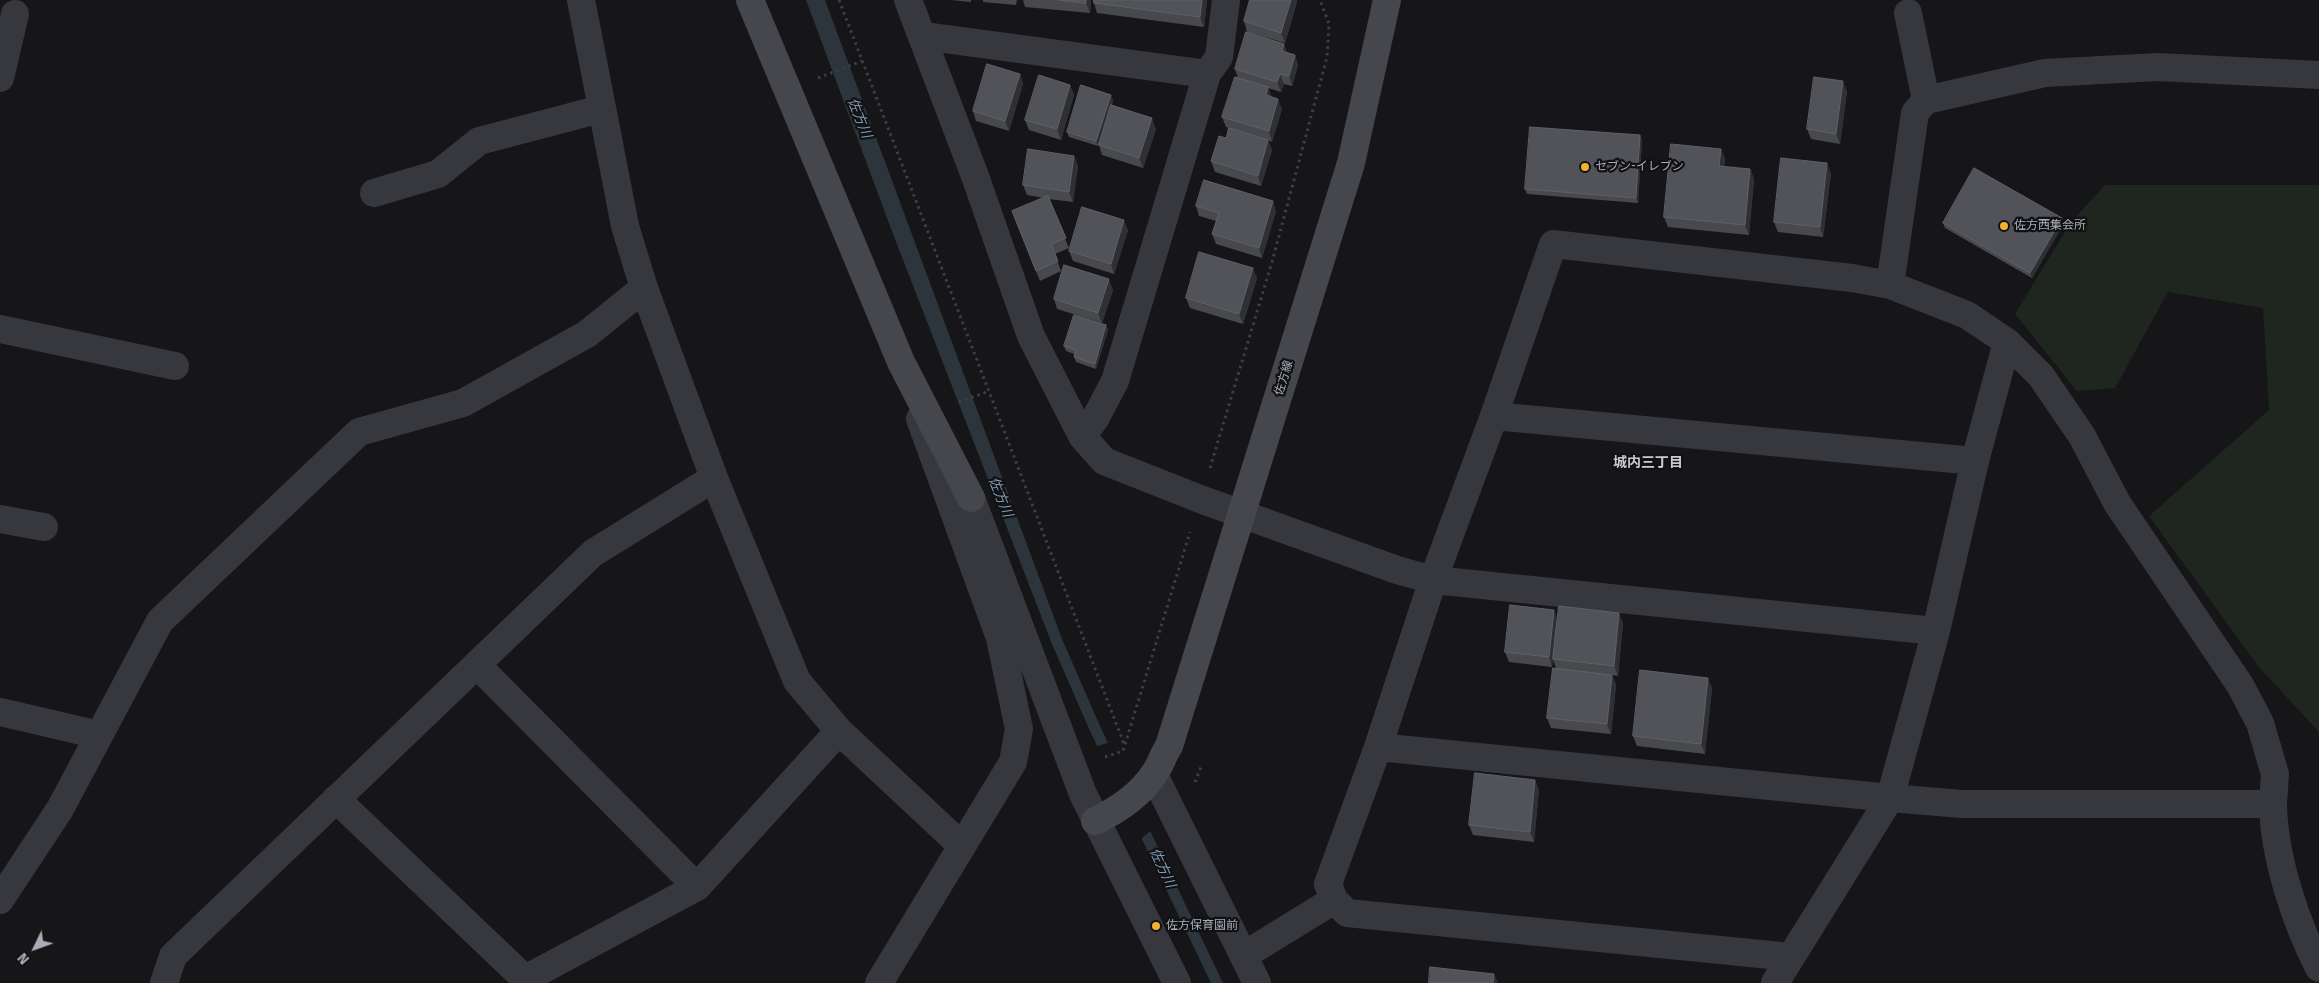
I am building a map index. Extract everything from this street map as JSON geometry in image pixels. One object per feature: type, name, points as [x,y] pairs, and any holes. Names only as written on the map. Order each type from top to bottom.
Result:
[{"type":"street","points":[[581,0],[625,226],[644,288],[714,478],[797,681],[839,731],[962,846]]},
{"type":"street","points":[[750,0],[891,339],[1000,638],[1020,729],[1013,762],[879,983]]},
{"type":"street","points":[[908,0],[976,176],[1032,336],[1082,436],[1104,461],[1200,499],[1242,512],[1398,570],[1433,580],[1936,631]]},
{"type":"street","points":[[1082,436],[1096,419],[1115,381],[1207,74],[1219,57],[1226,0]]},
{"type":"street","name":"佐方線","points":[[1148,781],[1165,751],[1351,163],[1387,0]]},
{"type":"street","points":[[1908,12],[1926,100]]},
{"type":"street","points":[[0,78],[15,14]]},
{"type":"street","points":[[923,36],[1207,74]]},
{"type":"street","points":[[1890,285],[1915,113],[1926,100],[2045,72],[2157,67],[2319,75]]},
{"type":"street","points":[[374,193],[438,174],[479,141],[601,109]]},
{"type":"street","points":[[1790,957],[1347,913],[1334,900],[1328,884],[1378,747],[1433,580],[1494,416],[1553,244],[1852,278],[1890,285],[1967,315],[2007,342],[2046,384],[2082,436],[2117,503],[2240,685],[2260,723],[2275,774],[2272,804],[2273,827],[2288,886],[2305,941],[2319,968]]},
{"type":"street","points":[[0,900],[60,808],[160,621],[359,432],[463,402],[587,334],[644,288]]},
{"type":"street","points":[[0,329],[175,366]]},
{"type":"street","points":[[891,339],[971,498],[1083,794],[1100,818],[1178,983]]},
{"type":"street","points":[[1775,983],[1890,798],[1936,631],[1975,461],[2007,342]]},
{"type":"street","points":[[1494,416],[1975,461]]},
{"type":"street","points":[[164,983],[173,956],[593,553],[714,478]]},
{"type":"street","points":[[0,519],[44,528]]},
{"type":"street","points":[[477,665],[697,887]]},
{"type":"street","points":[[0,712],[99,735]]},
{"type":"street","points":[[336,799],[525,979],[697,887],[839,731]]},
{"type":"street","points":[[1378,747],[1962,804],[2272,804]]},
{"type":"street","points":[[1100,818],[1132,799],[1148,781],[1257,983]]},
{"type":"street","points":[[1256,948],[1334,900]]},
{"type":"path","points":[[839,0],[1125,745]]},
{"type":"path","points":[[1120,752],[1125,745],[1272,262],[1326,57],[1329,24],[1320,0]]},
{"type":"path","points":[[824,75],[862,61]]},
{"type":"path","points":[[951,404],[989,391]]},
{"type":"shaded area","points":[[2105,185],[2319,185],[2319,732],[2258,666],[2149,516],[2269,410],[2263,308],[2168,292],[2115,388],[2077,391],[2015,314],[2071,222]]},
{"type":"water","name":"佐方川","points":[[806,0],[825,0],[1062,639],[1100,726],[1223,983],[1211,983],[1090,731],[1052,644],[893,234]]},
{"type":"pier","points":[[1110,742],[1152,830],[1139,840],[1095,747]]},
{"type":"building","points":[[1059,0],[1086,0],[1086,3]]},
{"type":"building","points":[[1094,0],[1202,0],[1200,17],[1094,3]]},
{"type":"building","points":[[1250,0],[1291,0],[1281,33],[1244,21]]},
{"type":"building","points":[[1246,32],[1284,44],[1282,51],[1295,55],[1289,76],[1280,74],[1277,82],[1235,69]]},
{"type":"building","points":[[987,64],[1020,74],[1005,121],[973,111]]},
{"type":"building","points":[[1039,75],[1070,85],[1057,129],[1025,120]]},
{"type":"building","points":[[1235,77],[1268,87],[1266,95],[1278,99],[1269,131],[1222,117]]},
{"type":"building","points":[[1814,77],[1843,81],[1836,134],[1807,129]]},
{"type":"building","points":[[1081,85],[1111,95],[1096,141],[1067,132]]},
{"type":"building","points":[[1111,105],[1152,118],[1139,158],[1099,145]]},
{"type":"building","name":"セブン-イレブン","points":[[1530,127],[1640,135],[1636,198],[1525,189]]},
{"type":"building","points":[[1229,128],[1268,140],[1258,176],[1211,161],[1219,136],[1226,138]]},
{"type":"building","points":[[1671,144],[1721,149],[1719,166],[1750,169],[1745,225],[1664,217]]},
{"type":"building","points":[[1028,149],[1074,156],[1069,192],[1023,185]]},
{"type":"building","points":[[1781,158],[1827,163],[1820,227],[1774,222]]},
{"type":"building","name":"佐方西集会所","points":[[1974,168],[2062,218],[2030,273],[1943,223]]},
{"type":"building","points":[[1204,180],[1273,201],[1259,248],[1212,234],[1219,213],[1196,206]]},
{"type":"building","points":[[1048,196],[1066,238],[1051,244],[1058,261],[1036,271],[1012,211]]},
{"type":"building","points":[[1082,207],[1124,220],[1111,264],[1069,251]]},
{"type":"building","points":[[1199,252],[1253,268],[1239,314],[1186,298]]},
{"type":"building","points":[[1064,265],[1109,279],[1098,313],[1054,299]]},
{"type":"building","points":[[1074,315],[1106,325],[1095,364],[1074,357],[1076,350],[1064,346]]},
{"type":"building","points":[[1510,605],[1554,610],[1549,657],[1505,652]]},
{"type":"building","points":[[1559,606],[1619,613],[1614,666],[1553,659]]},
{"type":"building","points":[[1553,668],[1612,675],[1607,724],[1547,718]]},
{"type":"building","points":[[1640,670],[1708,678],[1701,744],[1633,736]]},
{"type":"building","points":[[1475,773],[1535,780],[1530,832],[1469,825]]},
{"type":"building","points":[[1430,967],[1494,974],[1493,983],[1429,983]]},
{"type":"place","name":"セブン-イレブン","points":[[1585,167]]},
{"type":"place","name":"佐方西集会所","points":[[2004,226]]},
{"type":"place","name":"佐方保育園前","points":[[1156,926]]},
{"type":"district","name":"城内三丁目","points":[[1648,463]]}]
